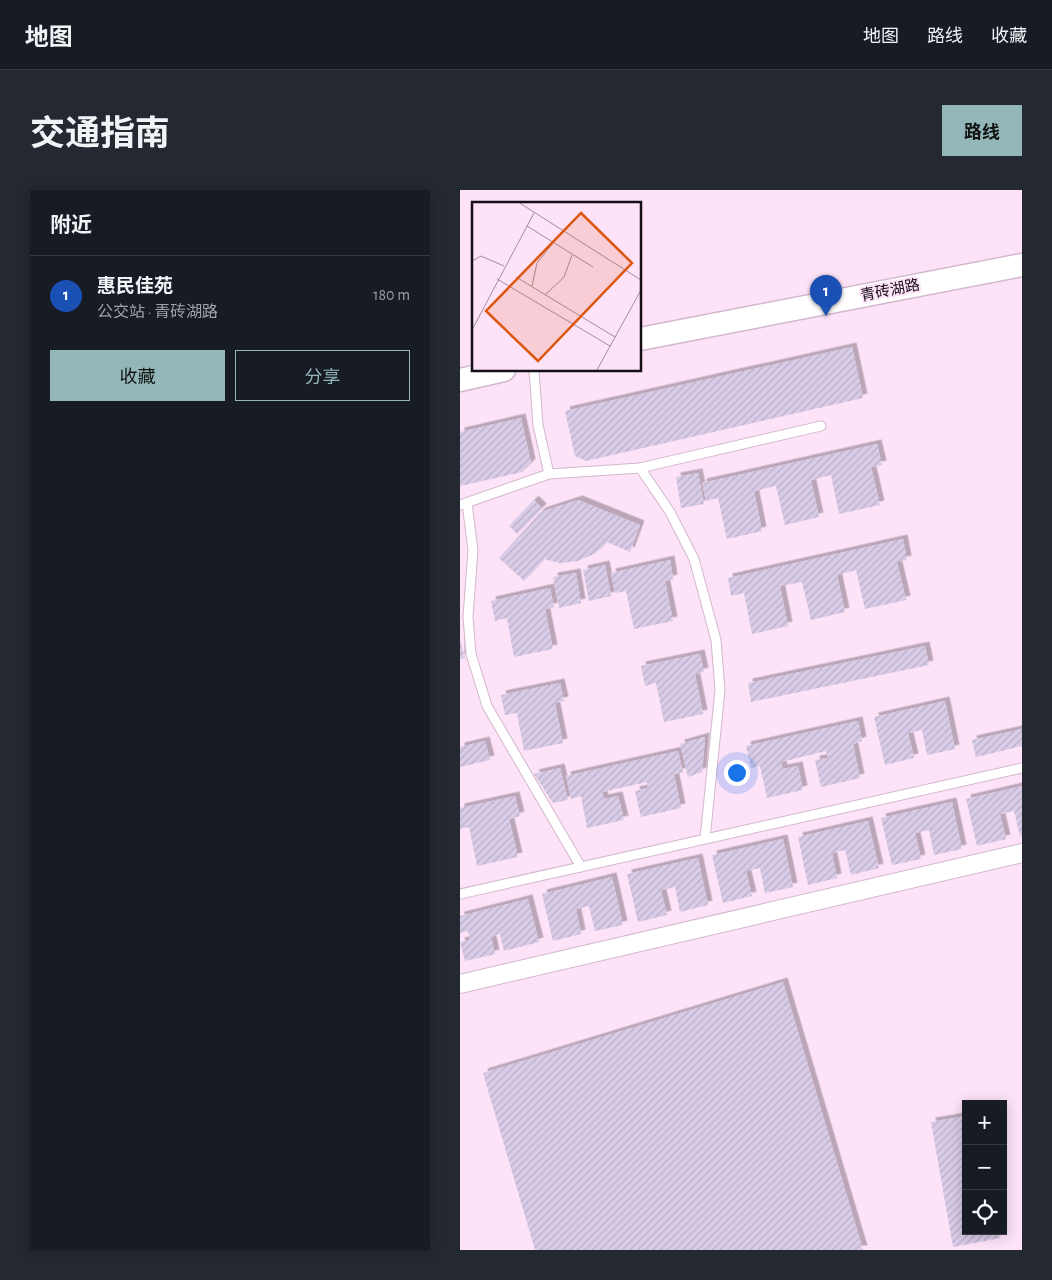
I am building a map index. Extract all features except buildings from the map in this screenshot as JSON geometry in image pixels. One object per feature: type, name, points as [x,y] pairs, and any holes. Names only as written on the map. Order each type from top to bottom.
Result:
[{"type":"street","name":"青砖湖路","points":[[641,339],[1022,265]]},
{"type":"street","points":[[460,380],[500,371]]},
{"type":"street","points":[[460,984],[1022,853]]},
{"type":"lane","points":[[534,371],[538,425],[549,474]]},
{"type":"lane","points":[[581,867],[487,706],[471,654],[468,617],[473,550],[464,504],[549,474],[640,468],[821,426]]},
{"type":"lane","points":[[640,468],[670,512],[694,559],[716,640],[720,690],[705,839]]},
{"type":"lane","points":[[460,894],[1022,768]]},
{"type":"place","name":"惠民佳苑","points":[[826,316]]}]
